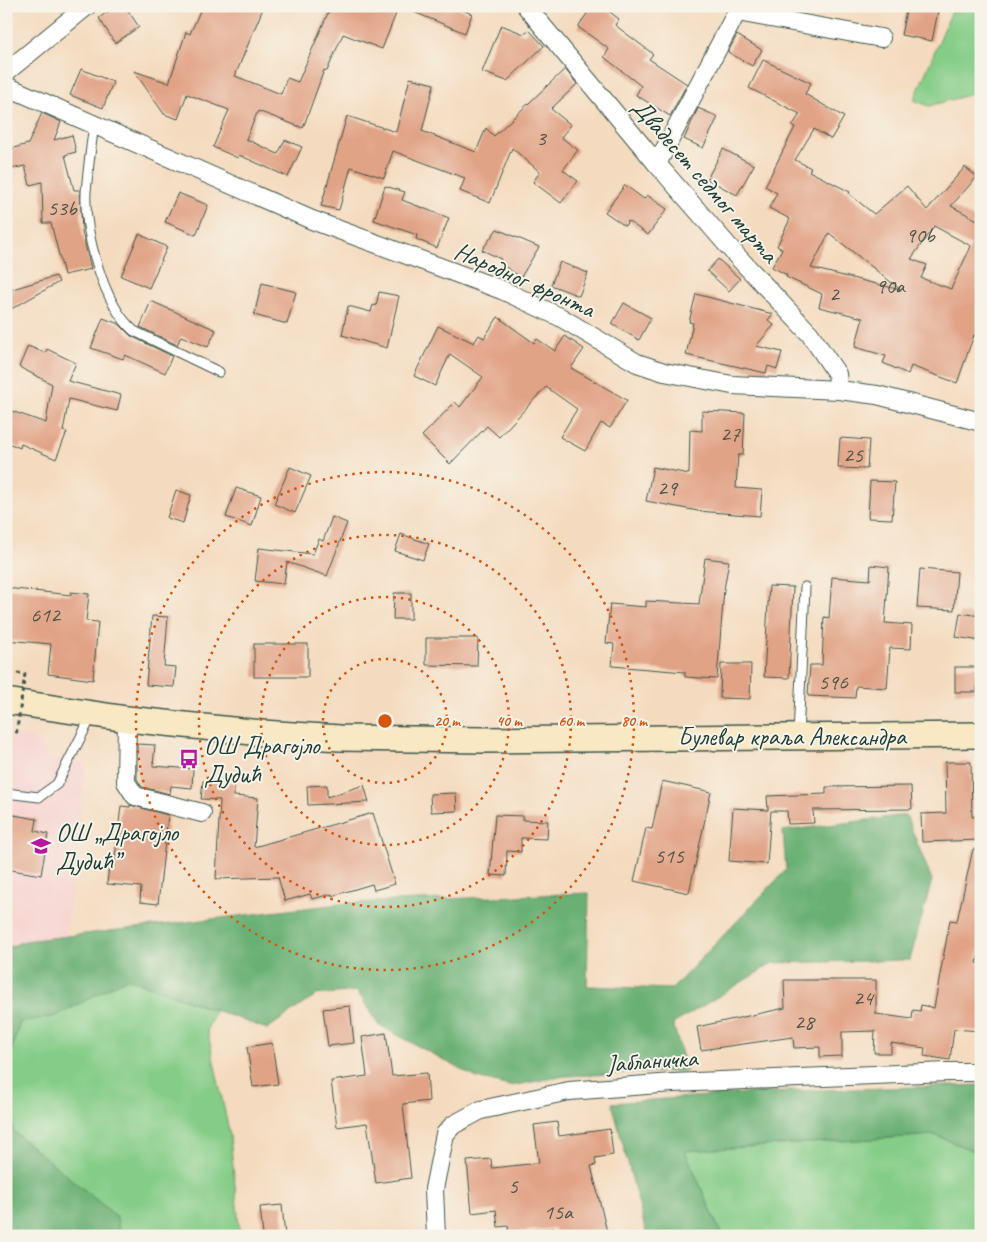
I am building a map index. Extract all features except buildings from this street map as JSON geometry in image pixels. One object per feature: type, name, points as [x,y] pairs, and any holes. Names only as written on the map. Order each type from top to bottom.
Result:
[{"type":"main road","name":"Булевар краља Александра","points":[[6,701],[127,719],[262,733],[350,738],[483,740],[981,735]]},
{"type":"street","points":[[6,72],[87,6]]},
{"type":"street","name":"Двадесет седмог марта","points":[[526,6],[657,164],[810,334],[837,374],[839,390]]},
{"type":"street","points":[[657,164],[739,9],[881,38]]},
{"type":"street","name":"Народног фронта","points":[[6,86],[312,220],[525,300],[582,329],[637,363],[687,378],[732,385],[839,390],[907,402],[981,422]]},
{"type":"street","points":[[127,719],[126,782],[129,790],[135,796],[202,813]]},
{"type":"street","name":"Јабланичка","points":[[436,1236],[434,1189],[445,1134],[453,1125],[481,1110],[569,1091],[979,1067]]},
{"type":"lane","points":[[94,124],[86,194],[89,230],[109,295],[122,321],[134,331],[219,372]]},
{"type":"lane","points":[[798,736],[806,587]]},
{"type":"lane","points":[[6,793],[39,797],[57,784],[92,715]]},
{"type":"path","points":[[8,672],[25,674],[16,736]]},
{"type":"shaded area","name":"ОШ „Драгојло Дудић”","points":[[6,734],[34,738],[51,759],[86,762],[58,1000],[6,993]]},
{"type":"green space","points":[[954,6],[981,6],[981,100],[972,94],[929,106],[914,100]]},
{"type":"green space","points":[[906,815],[932,880],[910,960],[773,963],[673,1024],[687,1071],[565,1076],[510,1086],[477,1078],[379,1025],[357,991],[316,995],[267,1029],[127,978],[56,1016],[20,1022],[8,1060],[13,1131],[117,1217],[120,1236],[6,1236],[6,948],[25,941],[348,903],[589,893],[587,986],[672,989],[786,870],[783,831]]},
{"type":"green space","points":[[127,978],[215,1011],[207,1029],[230,1136],[240,1236],[120,1236],[117,1217],[13,1131],[8,1060],[20,1022],[56,1016]]},
{"type":"green space","points":[[981,1085],[981,1154],[935,1135],[685,1151],[722,1236],[647,1236],[612,1103],[759,1092]]},
{"type":"green space","points":[[935,1135],[981,1154],[981,1236],[722,1236],[685,1151]]},
{"type":"place","name":"ОШ Драгојло Дудић","points":[[189,759]]},
{"type":"place","name":"ОШ „Драгојло Дудић”","points":[[41,846]]}]
